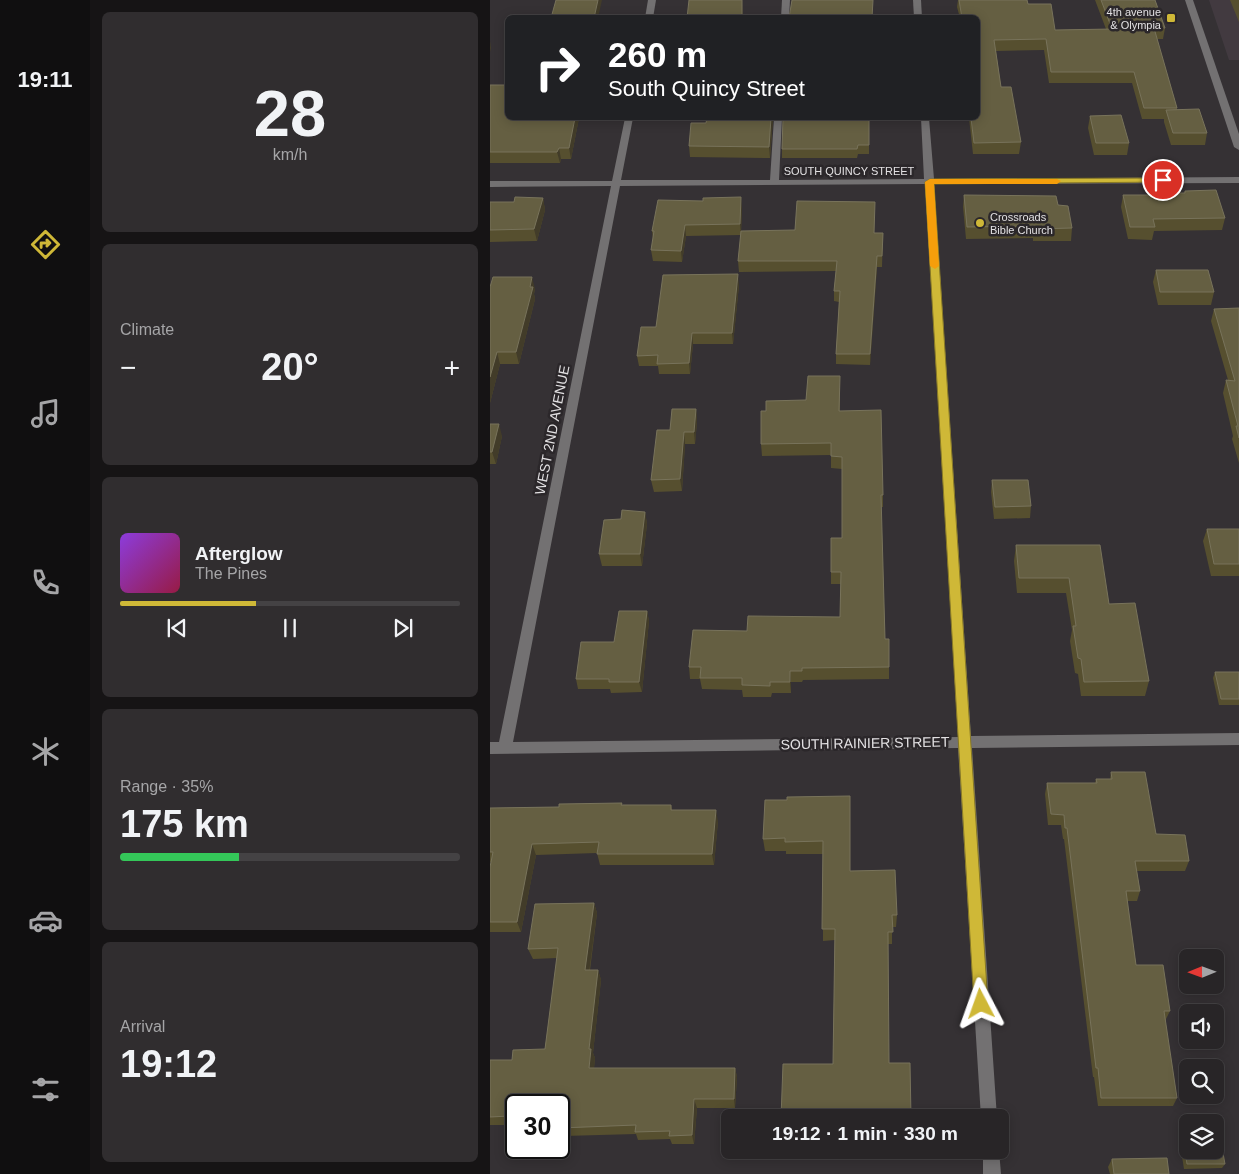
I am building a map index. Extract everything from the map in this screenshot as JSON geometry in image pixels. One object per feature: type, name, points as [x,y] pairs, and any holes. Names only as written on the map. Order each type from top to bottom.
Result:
[{"type":"street","points":[[650,15],[652,0]]},
{"type":"street","points":[[785,15],[786,0]]},
{"type":"street","points":[[917,0],[918,15]]},
{"type":"street","points":[[1189,0],[1239,147]]},
{"type":"street","name":"WEST 2ND AVENUE","points":[[505,747],[630,120]]},
{"type":"street","points":[[774,183],[778,120]]},
{"type":"street","points":[[925,120],[988,1109]]},
{"type":"street","name":"SOUTH QUINCY STREET","points":[[490,184],[1239,180]]},
{"type":"street","name":"SOUTH RAINIER STREET","points":[[490,748],[1239,739]]},
{"type":"street","points":[[991,1159],[992,1174]]},
{"type":"shaded area","points":[[1209,0],[1239,0],[1239,60],[1229,60]]},
{"type":"building","points":[[556,0],[598,0],[595,15],[552,15]]},
{"type":"building","points":[[689,0],[742,0],[742,15],[687,15]]},
{"type":"building","points":[[792,0],[873,0],[872,15],[790,15]]},
{"type":"building","points":[[959,0],[1027,0],[1028,4],[1051,4],[1055,30],[1112,29],[1101,0],[1155,0],[1165,28],[1154,28],[1177,108],[1144,108],[1134,72],[1051,72],[1046,39],[994,40],[1001,87],[1011,87],[1021,142],[974,143],[971,120],[980,120],[980,15],[962,15]]},
{"type":"building","points":[[490,85],[505,85],[505,120],[575,120],[569,148],[559,148],[557,152],[490,152]]},
{"type":"building","points":[[1199,109],[1207,133],[1173,133],[1166,110]]},
{"type":"building","points":[[1121,115],[1129,143],[1096,143],[1090,116]]},
{"type":"building","points":[[707,120],[771,120],[769,147],[689,146],[691,123],[706,123]]},
{"type":"building","points":[[783,120],[869,120],[869,145],[858,145],[857,149],[782,149]]},
{"type":"building","points":[[1216,190],[1225,218],[1153,219],[1155,227],[1130,227],[1123,195],[1153,195],[1152,193],[1185,193],[1185,191]]},
{"type":"building","points":[[964,195],[1056,196],[1058,205],[1068,206],[1072,228],[1035,229],[1034,226],[967,227]]},
{"type":"building","points":[[515,197],[543,198],[534,229],[490,230],[490,202],[514,202]]},
{"type":"building","points":[[741,197],[740,224],[685,225],[681,251],[651,250],[654,231],[652,231],[658,200],[703,201],[703,198]]},
{"type":"building","points":[[797,201],[875,202],[874,233],[883,233],[882,256],[877,256],[870,354],[836,354],[840,291],[834,291],[837,261],[738,261],[741,231],[795,230]]},
{"type":"building","points":[[1156,270],[1208,270],[1214,292],[1160,292]]},
{"type":"building","points":[[738,274],[732,333],[692,333],[689,363],[657,364],[658,355],[637,356],[641,327],[656,327],[663,275]]},
{"type":"building","points":[[493,277],[532,277],[530,287],[533,287],[516,352],[497,352],[490,377],[490,287]]},
{"type":"building","points":[[1239,308],[1239,438],[1236,426],[1238,426],[1226,380],[1235,381],[1214,309]]},
{"type":"building","points":[[808,376],[840,376],[839,411],[881,410],[885,639],[889,639],[889,667],[802,668],[802,671],[790,671],[790,682],[770,682],[770,686],[742,685],[742,678],[700,678],[701,667],[689,667],[693,630],[747,631],[748,616],[840,617],[841,572],[831,572],[831,538],[842,538],[842,457],[831,456],[831,443],[761,444],[761,411],[766,411],[766,401],[806,400]]},
{"type":"building","points":[[672,409],[696,409],[694,432],[684,432],[680,479],[651,480],[657,430],[670,430]]},
{"type":"building","points":[[490,424],[499,424],[492,452],[490,452]]},
{"type":"building","points":[[992,480],[1028,480],[1031,506],[995,507]]},
{"type":"building","points":[[622,510],[645,512],[640,554],[599,554],[604,520],[621,519]]},
{"type":"building","points":[[1207,529],[1239,529],[1239,564],[1214,564]]},
{"type":"building","points":[[1016,545],[1100,545],[1109,604],[1135,603],[1149,681],[1084,682],[1073,626],[1076,626],[1069,578],[1019,578]]},
{"type":"building","points":[[619,611],[647,611],[639,682],[609,682],[609,679],[576,679],[581,642],[614,642]]},
{"type":"building","points":[[1215,672],[1239,672],[1239,699],[1221,699]]},
{"type":"building","points":[[1111,772],[1145,772],[1156,834],[1185,835],[1189,861],[1135,861],[1140,891],[1126,891],[1136,965],[1163,965],[1170,1011],[1164,1011],[1177,1098],[1101,1098],[1067,828],[1065,828],[1064,815],[1051,814],[1047,783],[1097,783],[1096,779],[1112,779]]},
{"type":"building","points":[[850,796],[850,871],[895,870],[897,915],[892,915],[893,932],[888,932],[889,1063],[910,1063],[911,1109],[781,1109],[783,1064],[833,1064],[835,929],[822,929],[823,841],[785,842],[785,838],[763,839],[765,800],[787,800],[787,797]]},
{"type":"building","points":[[622,803],[621,805],[671,805],[671,810],[716,810],[712,854],[597,854],[599,842],[532,844],[517,922],[490,922],[490,867],[493,852],[490,852],[490,808],[559,807],[559,804]]},
{"type":"building","points":[[594,903],[585,970],[598,970],[589,1049],[591,1049],[589,1068],[735,1068],[734,1099],[694,1099],[692,1135],[669,1136],[670,1131],[635,1132],[636,1125],[570,1128],[570,1094],[505,1094],[505,1116],[490,1117],[490,1060],[512,1060],[513,1050],[545,1049],[558,948],[528,949],[535,904]]},
{"type":"building","points":[[1167,1158],[1169,1174],[1114,1174],[1112,1159]]},
{"type":"building","points":[[1186,1159],[1224,1159],[1225,1164],[1187,1164]]},
{"type":"slow traffic","points":[[935,266],[930,182],[1057,181]]},
{"type":"place","name":"4th avenue & Olympia","points":[[1171,18]]},
{"type":"place","name":"Crossroads Bible Church","points":[[980,223]]},
{"type":"route","points":[[981,1004],[930,182],[1163,180]]}]
